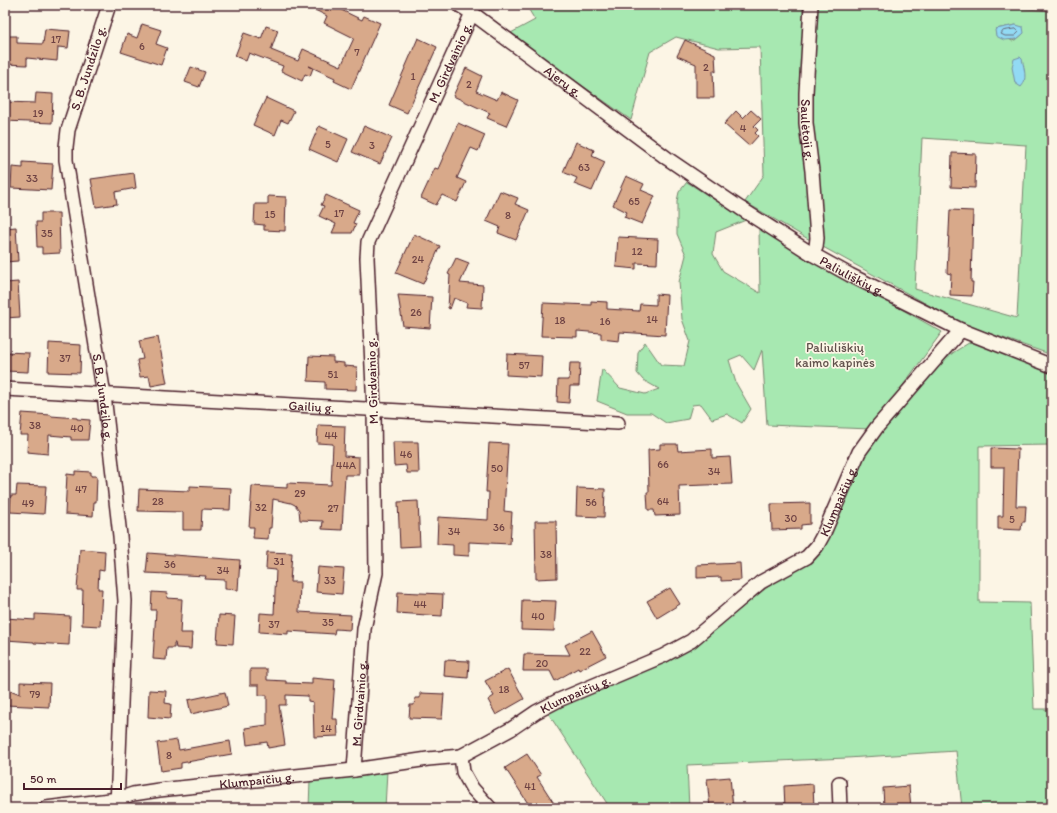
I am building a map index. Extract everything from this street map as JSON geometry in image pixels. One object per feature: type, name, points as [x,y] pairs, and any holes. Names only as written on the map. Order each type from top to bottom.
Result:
[{"type":"street","name":"S. B. Jundzilo g.","points":[[109,5],[68,130],[66,147],[67,168],[104,395],[120,536],[125,601],[118,803]]},
{"type":"street","name":"Ajerų g.","points":[[458,5],[472,13],[668,159]]},
{"type":"street","name":"Saulėtoji g.","points":[[811,5],[806,93],[806,123],[812,171],[817,238],[816,246],[812,254]]},
{"type":"street","name":"M. Girdvainio g.","points":[[354,770],[364,629],[376,573],[374,410],[367,258],[368,242],[472,13]]},
{"type":"street","name":"Paliuliškių g.","points":[[668,159],[740,208],[812,254],[850,275],[962,330],[1052,366]]},
{"type":"street","name":"Klumpaičių g.","points":[[46,808],[118,803],[133,794],[159,790],[354,770],[428,759],[461,756],[511,729],[536,712],[554,703],[663,656],[692,641],[761,582],[807,557],[817,546],[860,452],[878,427],[962,330]]},
{"type":"street","name":"Gailių g.","points":[[5,389],[618,423]]},
{"type":"street","points":[[461,756],[463,772],[472,788],[490,808]]},
{"type":"street","points":[[839,783],[840,808]]},
{"type":"green space","points":[[526,5],[997,5],[1002,7],[1052,11],[1052,355],[963,324],[803,236],[745,202],[764,175],[760,47],[719,48],[676,37],[650,52],[631,120],[509,34],[535,20]],"holes":[[[1016,25],[1024,33],[1012,41],[995,30]],[[922,138],[1026,145],[1017,318],[915,289]]]},
{"type":"green space","name":"Paliuliškių kaimo kapinės","points":[[687,182],[746,220],[716,232],[713,254],[723,271],[760,293],[759,229],[942,332],[871,429],[767,425],[762,350],[754,370],[741,355],[729,360],[736,383],[751,409],[742,423],[727,414],[712,419],[701,404],[692,405],[688,419],[666,423],[651,413],[627,413],[597,401],[602,369],[620,388],[645,394],[659,389],[643,380],[637,373],[638,352],[645,342],[661,365],[684,366],[690,341],[682,319],[679,282],[686,255],[677,234],[677,201],[679,192]]},
{"type":"green space","points":[[972,341],[1052,373],[1052,445],[979,446],[979,602],[1030,603],[1034,709],[1052,709],[1052,808],[962,808],[956,751],[847,758],[687,765],[689,808],[610,808],[546,710],[709,634],[765,589],[803,564],[863,458],[877,437],[933,370],[954,352]]},
{"type":"green space","points":[[387,771],[385,808],[309,808],[310,780]]},
{"type":"water","points":[[1016,25],[1023,27],[1024,33],[1017,39],[1004,40],[996,36],[996,29]]},
{"type":"water","points":[[1020,57],[1022,59],[1025,74],[1021,87],[1015,83],[1012,67],[1014,59]]},
{"type":"building","points":[[305,5],[331,5],[362,20],[364,16],[380,23],[351,89],[334,81],[335,78],[309,66],[313,68],[310,76],[305,74],[302,81],[281,71],[283,66],[249,53],[246,61],[235,56],[244,33],[261,39],[266,26],[278,30],[271,50],[298,61],[303,49],[341,66],[354,38],[324,23],[327,16]]},
{"type":"building","points":[[142,24],[161,30],[156,44],[167,48],[161,65],[121,52],[127,34],[137,38]]},
{"type":"building","points":[[45,29],[70,31],[68,48],[58,47],[57,61],[27,58],[27,65],[5,64],[5,36],[17,36],[17,43],[43,44]]},
{"type":"building","points":[[418,38],[437,47],[407,113],[389,105]]},
{"type":"building","points":[[685,40],[715,54],[716,72],[713,70],[714,98],[696,98],[696,64],[677,56]]},
{"type":"building","points":[[191,67],[205,72],[199,87],[185,82]]},
{"type":"building","points":[[466,68],[482,76],[476,91],[497,100],[501,92],[518,100],[506,126],[487,118],[490,113],[453,96]]},
{"type":"building","points":[[36,93],[53,94],[52,123],[5,121],[5,102],[35,103]]},
{"type":"building","points":[[266,98],[294,111],[288,123],[281,120],[275,135],[253,125]]},
{"type":"building","points":[[751,110],[761,119],[754,126],[758,130],[755,133],[758,136],[749,146],[724,124],[736,111],[743,118]]},
{"type":"building","points":[[458,123],[485,135],[478,151],[471,148],[457,178],[466,182],[457,202],[442,195],[436,205],[421,198],[435,168],[438,169]]},
{"type":"building","points":[[319,126],[348,139],[338,162],[309,149]]},
{"type":"building","points":[[364,126],[392,138],[380,164],[352,152]]},
{"type":"building","points":[[576,142],[594,150],[592,156],[605,162],[592,191],[574,184],[577,178],[563,172]]},
{"type":"building","points":[[952,153],[976,154],[975,188],[951,187]]},
{"type":"building","points":[[23,162],[53,164],[51,190],[11,188],[12,167],[23,168]]},
{"type":"building","points":[[134,173],[136,188],[115,192],[117,204],[96,207],[91,179]]},
{"type":"building","points":[[626,176],[644,184],[641,190],[655,196],[642,224],[624,217],[627,212],[613,205]]},
{"type":"building","points":[[500,191],[518,198],[515,204],[529,210],[516,240],[498,233],[500,227],[486,221]]},
{"type":"building","points":[[326,195],[359,210],[353,223],[356,224],[352,233],[332,233],[336,224],[319,216],[324,206],[321,205]]},
{"type":"building","points":[[268,196],[286,197],[285,231],[264,230],[264,225],[254,224],[255,204],[268,204]]},
{"type":"building","points":[[950,210],[973,211],[972,296],[950,295],[951,274],[947,273]]},
{"type":"building","points":[[41,213],[59,213],[60,253],[42,254],[42,247],[37,247],[36,222],[41,222]]},
{"type":"building","points":[[16,227],[18,261],[5,262],[5,228]]},
{"type":"building","points":[[414,234],[440,246],[423,284],[396,273]]},
{"type":"building","points":[[618,237],[658,239],[657,264],[636,263],[636,269],[616,267]]},
{"type":"building","points":[[456,258],[469,263],[460,283],[483,285],[482,308],[466,307],[467,303],[454,298],[450,309],[448,308],[450,275],[448,274]]},
{"type":"building","points":[[18,282],[20,317],[5,318],[5,283]]},
{"type":"building","points":[[656,294],[667,295],[665,335],[620,332],[619,341],[601,339],[601,333],[577,331],[577,337],[541,336],[543,303],[591,305],[591,301],[607,302],[607,309],[639,311],[640,304],[656,305]]},
{"type":"building","points":[[398,295],[432,297],[430,328],[403,326]]},
{"type":"building","points":[[158,337],[167,383],[151,386],[149,376],[140,377],[137,360],[143,359],[139,341]]},
{"type":"building","points":[[49,343],[81,345],[80,373],[48,372]]},
{"type":"building","points":[[5,352],[29,353],[28,372],[5,371]]},
{"type":"building","points":[[507,354],[542,356],[541,377],[506,375]]},
{"type":"building","points":[[309,356],[333,357],[333,362],[344,363],[344,366],[357,367],[356,390],[325,389],[325,382],[308,381]]},
{"type":"building","points":[[570,363],[580,363],[579,386],[570,386],[569,403],[557,402],[558,380],[569,380]]},
{"type":"building","points":[[22,413],[90,420],[88,440],[71,440],[71,437],[49,435],[48,454],[27,452],[28,435],[20,435]]},
{"type":"building","points":[[318,425],[345,426],[344,456],[359,457],[359,475],[345,475],[342,530],[322,529],[323,521],[300,520],[299,510],[295,505],[273,499],[271,528],[269,528],[268,539],[253,538],[254,527],[249,527],[252,486],[287,488],[287,483],[331,485],[333,444],[317,443]]},
{"type":"building","points":[[393,442],[418,442],[419,473],[407,473],[406,465],[394,466]]},
{"type":"building","points":[[489,443],[508,444],[504,511],[512,512],[510,544],[469,542],[469,556],[453,555],[453,545],[437,544],[438,517],[488,520],[489,492],[486,492]]},
{"type":"building","points":[[660,444],[677,444],[678,451],[712,449],[712,458],[730,457],[732,484],[679,486],[680,515],[655,516],[654,510],[648,510],[648,450],[660,449]]},
{"type":"building","points":[[991,448],[1018,449],[1016,506],[1026,506],[1025,522],[1022,522],[1021,530],[998,529],[998,516],[1003,516],[1004,467],[991,467]]},
{"type":"building","points":[[75,471],[91,472],[91,476],[97,476],[96,502],[94,502],[93,516],[65,514],[67,474],[75,475]]},
{"type":"building","points":[[17,485],[46,486],[44,514],[10,512],[11,495],[16,495]]},
{"type":"building","points":[[190,486],[231,488],[230,510],[202,509],[201,530],[183,530],[183,512],[138,511],[139,489],[190,491]]},
{"type":"building","points":[[577,488],[605,489],[604,517],[576,516]]},
{"type":"building","points":[[418,501],[420,546],[400,547],[398,502]]},
{"type":"building","points":[[810,503],[810,524],[801,525],[801,529],[772,530],[771,504]]},
{"type":"building","points":[[535,521],[556,521],[557,578],[536,579]]},
{"type":"building","points":[[80,549],[105,551],[104,571],[99,570],[98,589],[102,589],[100,626],[82,625],[83,590],[77,590]]},
{"type":"building","points":[[267,552],[292,553],[290,582],[300,582],[299,612],[351,615],[350,630],[335,629],[334,634],[288,631],[288,634],[259,632],[260,613],[274,614],[276,570],[266,569]]},
{"type":"building","points":[[148,553],[240,560],[238,590],[225,589],[225,580],[205,579],[206,576],[146,573]]},
{"type":"building","points":[[740,563],[741,580],[721,581],[721,577],[697,578],[697,565]]},
{"type":"building","points":[[318,567],[344,569],[342,594],[316,592]]},
{"type":"building","points":[[670,588],[680,604],[657,618],[647,601]]},
{"type":"building","points":[[152,592],[168,593],[167,598],[182,599],[180,633],[192,633],[191,649],[176,648],[174,643],[174,648],[167,648],[166,660],[153,659],[156,610],[151,610]]},
{"type":"building","points":[[398,592],[443,594],[442,616],[397,613]]},
{"type":"building","points":[[522,600],[556,601],[554,631],[521,630]]},
{"type":"building","points":[[35,614],[70,616],[69,645],[6,640],[5,618],[35,620]]},
{"type":"building","points":[[219,615],[235,616],[233,644],[217,643]]},
{"type":"building","points":[[592,631],[606,656],[579,670],[578,668],[555,681],[550,671],[523,671],[524,654],[570,655],[565,645]]},
{"type":"building","points":[[445,660],[469,661],[468,678],[444,676]]},
{"type":"building","points":[[250,669],[267,669],[267,680],[286,681],[286,683],[312,684],[312,678],[335,680],[332,719],[337,719],[338,736],[314,737],[313,702],[308,701],[308,696],[286,695],[286,705],[279,705],[285,745],[268,748],[267,742],[247,745],[245,728],[267,725],[267,695],[259,695],[259,685],[250,685]]},
{"type":"building","points":[[508,669],[524,699],[496,715],[488,700],[494,696],[485,681]]},
{"type":"building","points":[[20,682],[50,683],[49,707],[5,705],[5,688],[20,694]]},
{"type":"building","points":[[149,690],[166,691],[165,703],[171,704],[170,719],[148,717]]},
{"type":"building","points":[[225,692],[228,706],[191,714],[188,700]]},
{"type":"building","points":[[420,693],[444,694],[442,719],[409,718],[410,705],[414,705],[415,698],[420,698]]},
{"type":"building","points":[[177,740],[179,750],[230,741],[232,754],[181,763],[181,768],[161,771],[157,743]]},
{"type":"building","points":[[527,754],[541,775],[537,777],[557,808],[531,808],[505,768]]},
{"type":"building","points":[[730,777],[733,808],[710,808],[707,779]]},
{"type":"building","points":[[813,784],[814,808],[785,808],[784,786]]},
{"type":"building","points":[[909,786],[911,808],[901,808],[901,806],[884,807],[883,788]]}]
